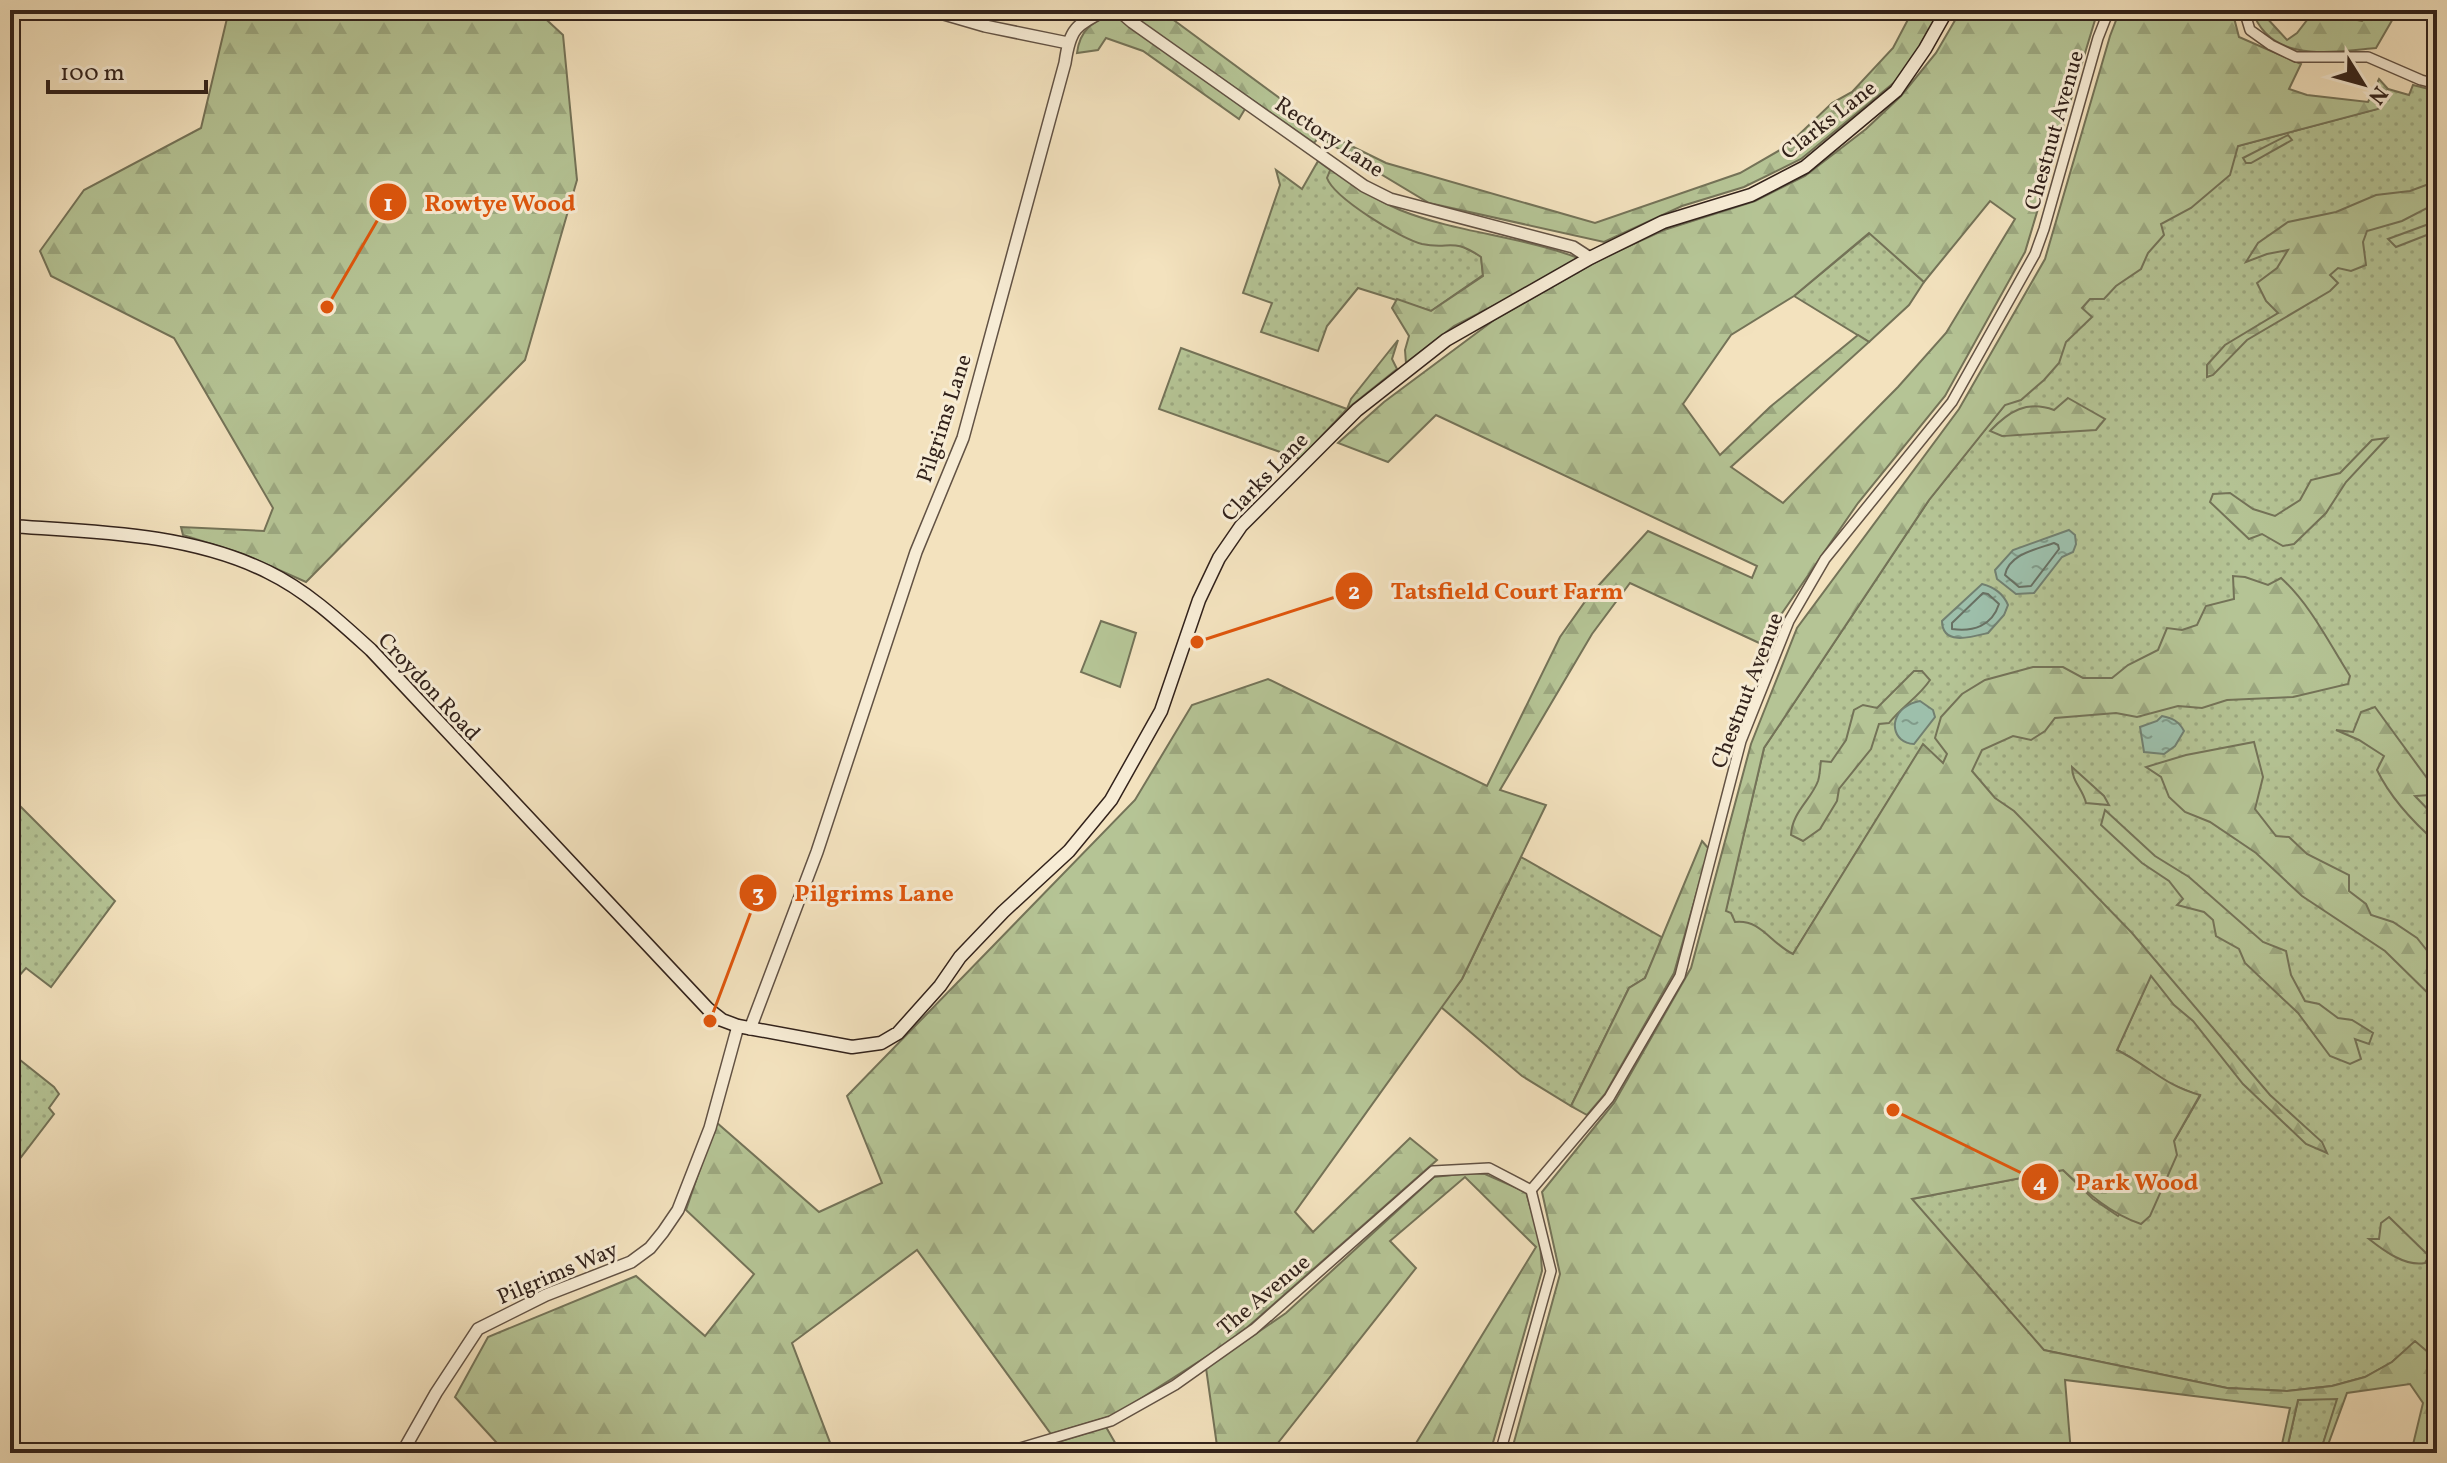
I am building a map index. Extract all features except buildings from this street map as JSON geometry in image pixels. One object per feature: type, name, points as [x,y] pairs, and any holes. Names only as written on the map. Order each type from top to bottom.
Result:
[{"type":"main road","name":"Clarks Lane","points":[[744,1027],[852,1047],[881,1043],[898,1033],[940,986],[960,957],[1069,851],[1111,800],[1161,711],[1199,600],[1219,558],[1241,526],[1357,410],[1446,340],[1590,258],[1663,222],[1751,195],[1805,167],[1896,91],[1947,10]]},
{"type":"main road","name":"Croydon Road","points":[[10,526],[174,541],[241,560],[269,572],[311,598],[371,650],[708,1009],[722,1020],[744,1027]]},
{"type":"street","points":[[930,10],[985,26],[1068,43],[1073,30],[1106,10]]},
{"type":"street","name":"Rectory Lane","points":[[1118,10],[1364,186],[1403,203],[1573,247],[1590,258]]},
{"type":"street","name":"Chestnut Avenue","points":[[1531,1190],[1609,1098],[1680,976],[1741,741],[1789,621],[1825,559],[1952,402],[2035,254],[2098,38],[2109,10]]},
{"type":"street","points":[[2244,10],[2250,30],[2296,57],[2368,57],[2437,84]]},
{"type":"street","name":"Pilgrims Lane","points":[[744,1027],[817,852],[916,552],[963,438],[1068,43]]},
{"type":"street","name":"Pilgrims Way","points":[[402,1453],[478,1329],[546,1295],[631,1262],[657,1240],[678,1210],[744,1027]]},
{"type":"street","name":"The Avenue","points":[[1003,1453],[1111,1421],[1175,1385],[1254,1329],[1433,1171],[1489,1168],[1531,1190]]},
{"type":"street","points":[[1500,1453],[1551,1271],[1531,1190]]},
{"type":"green space","points":[[229,10],[536,10],[563,35],[577,180],[525,360],[306,582],[243,554],[183,535],[181,527],[264,531],[273,508],[174,338],[51,276],[40,251],[84,190],[201,128]]},
{"type":"green space","points":[[1128,10],[1160,10],[1331,136],[1386,163],[1595,223],[1740,173],[1787,146],[1832,103],[1852,92],[1893,48],[1913,10],[1940,10],[1896,81],[1801,159],[1744,187],[1682,206],[1604,242],[1429,203],[1319,137],[1314,143],[1143,24]]},
{"type":"green space","points":[[1961,10],[2098,10],[2025,252],[1945,396],[1858,503],[1778,619],[1770,648],[1630,583],[1592,634],[1500,790],[1546,805],[1462,979],[1295,1212],[1313,1232],[1410,1138],[1437,1160],[1234,1339],[1115,1415],[1051,1434],[917,1250],[792,1343],[834,1453],[506,1453],[455,1397],[488,1337],[636,1276],[705,1336],[754,1274],[686,1210],[716,1122],[819,1212],[882,1183],[847,1096],[1135,800],[1192,705],[1268,679],[1487,786],[1560,637],[1589,596],[1648,531],[1752,578],[1757,566],[1436,415],[1388,462],[1338,443],[1384,402],[1494,320],[1603,258],[1664,230],[1755,201],[1805,176],[1866,129],[1901,96],[1936,53]],"holes":[[[1990,201],[2015,219],[1946,333],[1898,387],[1783,503],[1731,467],[1869,342],[1858,335],[1770,407],[1720,455],[1683,404],[1731,335],[1794,296],[1869,233],[1924,282]]]},
{"type":"green space","points":[[2120,10],[2232,10],[2239,37],[2301,64],[2289,89],[2307,95],[2368,102],[2379,79],[2388,89],[2378,109],[2238,146],[2230,175],[2191,208],[2161,224],[2164,235],[2148,253],[2141,269],[2116,286],[2104,299],[2090,299],[2082,308],[2092,317],[2066,342],[2059,363],[2021,400],[2005,405],[1929,500],[1764,748],[1726,911],[1731,913],[1735,922],[1752,924],[1793,954],[1923,744],[1943,763],[1947,754],[1935,738],[1941,717],[1962,694],[1985,680],[2033,667],[2063,667],[2083,678],[2112,678],[2128,665],[2158,650],[2167,628],[2182,630],[2197,625],[2206,606],[2234,599],[2233,576],[2268,585],[2281,578],[2318,624],[2350,676],[2348,684],[2293,697],[2227,700],[2202,708],[2178,706],[2137,717],[2116,713],[2055,718],[2045,731],[2031,740],[2013,736],[1982,750],[1972,771],[1995,798],[2014,811],[2132,933],[2270,1095],[2322,1142],[2327,1153],[2306,1144],[2243,1084],[2193,1021],[2174,1005],[2151,976],[2117,1050],[2167,1081],[2200,1095],[2174,1141],[2177,1155],[2150,1216],[2141,1224],[2119,1214],[2063,1170],[1912,1199],[2044,1350],[2227,1388],[2287,1391],[2332,1386],[2365,1377],[2392,1362],[2415,1341],[2437,1360],[2437,1453],[2411,1453],[2423,1403],[2410,1384],[2347,1393],[2325,1453],[2320,1453],[2337,1399],[2298,1400],[2286,1453],[2280,1453],[2290,1408],[2065,1380],[2071,1453],[1511,1453],[1560,1274],[1542,1192],[1614,1103],[1691,968],[1751,744],[1797,628],[1959,409],[2045,259]]},
{"type":"green space","points":[[2252,10],[2264,10],[2265,16],[2287,40],[2311,15],[2362,21],[2372,10],[2398,10],[2376,48],[2322,52],[2288,47],[2273,39],[2261,27]]},
{"type":"green space","points":[[1112,13],[1245,109],[1239,119],[1143,51],[1106,38],[1098,50],[1077,53],[1088,28]]},
{"type":"green space","points":[[2413,85],[2437,91],[2437,1360],[2415,1342],[2392,1362],[2365,1377],[2332,1386],[2287,1391],[2227,1388],[2043,1350],[1911,1199],[2063,1170],[2093,1199],[2118,1216],[2174,1141],[2200,1096],[2163,1081],[2117,1050],[2146,986],[2094,919],[1923,745],[1616,1239],[1718,943],[1764,748],[1929,500],[2204,155],[2377,109],[2388,89],[2409,95]]},
{"type":"green space","points":[[2288,135],[2292,140],[2251,163],[2246,163],[2243,158]]},
{"type":"green space","points":[[1318,161],[1431,244],[1458,244],[1481,256],[1483,275],[1431,311],[1358,288],[1327,326],[1318,351],[1261,332],[1272,303],[1243,293],[1280,185],[1276,170],[1302,189]]},
{"type":"green space","points":[[1331,168],[1400,210],[1578,258],[1454,326],[1406,363],[1405,350],[1409,336],[1392,308],[1397,299],[1431,311],[1483,276],[1481,257],[1463,247],[1412,241],[1385,226],[1332,186],[1327,178]]},
{"type":"green space","points":[[2437,181],[2437,203],[2402,221],[2367,231],[2363,242],[2366,265],[2351,271],[2338,268],[2330,275],[2338,283],[2330,291],[2247,340],[2213,375],[2207,377],[2207,365],[2225,345],[2278,313],[2266,301],[2257,283],[2277,268],[2288,250],[2246,262],[2258,243],[2288,222],[2336,212],[2376,195],[2410,191]]},
{"type":"green space","points":[[2437,221],[2437,231],[2396,247],[2388,239]]},
{"type":"green space","points":[[1870,233],[1924,282],[1909,305],[1869,342],[1794,296]]},
{"type":"green space","points":[[1398,340],[1392,359],[1397,369],[1347,409],[1351,399]]},
{"type":"green space","points":[[1181,348],[1347,409],[1300,459],[1159,409]]},
{"type":"green space","points":[[2068,398],[2105,419],[2096,430],[2002,436],[1990,431],[2019,409],[2035,406],[2054,410]]},
{"type":"green space","points":[[2387,438],[2346,482],[2326,513],[2294,544],[2283,546],[2262,534],[2249,539],[2210,502],[2213,494],[2230,493],[2253,509],[2275,516],[2300,500],[2311,480],[2340,473],[2372,440]]},
{"type":"green space","points":[[1101,621],[1136,633],[1120,687],[1081,672]]},
{"type":"green space","points":[[1914,671],[1922,671],[1930,680],[1889,723],[1879,724],[1871,749],[1839,789],[1837,801],[1820,829],[1803,841],[1791,835],[1798,813],[1818,781],[1821,761],[1831,762],[1846,740],[1854,710],[1863,705],[1877,708]]},
{"type":"green space","points":[[2375,707],[2432,785],[2430,795],[2415,796],[2437,819],[2437,843],[2403,810],[2389,791],[2377,770],[2384,756],[2336,730],[2353,732],[2361,712]]},
{"type":"green space","points":[[2254,742],[2263,777],[2255,809],[2276,836],[2289,837],[2307,854],[2349,875],[2349,891],[2366,904],[2371,915],[2393,922],[2417,938],[2437,963],[2437,1002],[2385,951],[2302,896],[2256,853],[2210,822],[2185,812],[2169,797],[2161,777],[2146,767],[2186,755]]},
{"type":"green space","points":[[2072,767],[2104,796],[2109,805],[2086,803]]},
{"type":"green space","points":[[10,796],[115,901],[51,987],[26,968],[10,986]]},
{"type":"green space","points":[[2105,810],[2155,856],[2189,877],[2263,942],[2286,951],[2291,975],[2305,1001],[2319,1004],[2338,1018],[2352,1020],[2373,1033],[2369,1044],[2355,1039],[2361,1059],[2350,1064],[2330,1056],[2298,1013],[2245,963],[2239,949],[2216,936],[2213,920],[2204,912],[2177,905],[2183,899],[2169,881],[2142,863],[2101,825]]},
{"type":"green space","points":[[1702,841],[1709,849],[1674,973],[1605,1094],[1587,1115],[1571,1106],[1629,988],[1645,978]]},
{"type":"green space","points":[[1521,857],[1663,938],[1645,978],[1629,988],[1571,1106],[1522,1076],[1441,1007],[1462,979]]},
{"type":"green space","points":[[10,1052],[59,1094],[49,1108],[54,1114],[15,1165],[10,1161]]},
{"type":"green space","points":[[1485,1174],[1526,1192],[1540,1241],[1542,1271],[1490,1453],[1410,1453],[1536,1247],[1465,1177],[1390,1241],[1416,1268],[1270,1453],[1218,1453],[1206,1368],[1286,1313],[1434,1177]]},
{"type":"green space","points":[[2389,1217],[2429,1256],[2425,1263],[2403,1260],[2369,1239],[2379,1239],[2381,1223]]},
{"type":"green space","points":[[2338,1398],[2320,1453],[2286,1453],[2298,1400]]},
{"type":"green space","points":[[1106,1427],[1121,1453],[1022,1453]]},
{"type":"water","points":[[2069,530],[2075,535],[2073,552],[2062,557],[2034,593],[2016,594],[1997,579],[1995,570],[2013,550]]},
{"type":"water","points":[[1982,584],[2004,597],[2008,605],[2004,615],[1988,633],[1959,638],[1947,634],[1942,621]]},
{"type":"water","points":[[1920,701],[1933,710],[1935,717],[1914,744],[1907,743],[1895,729],[1897,716],[1909,705]]},
{"type":"water","points":[[2162,716],[2175,720],[2184,731],[2175,746],[2164,754],[2144,752],[2140,727]]},
{"type":"place","name":"Rowtye Wood","points":[[327,307]]},
{"type":"place","name":"Tatsfield Court Farm","points":[[1197,642]]},
{"type":"place","name":"Pilgrims Lane","points":[[710,1021]]},
{"type":"place","name":"Park Wood","points":[[1893,1110]]}]
